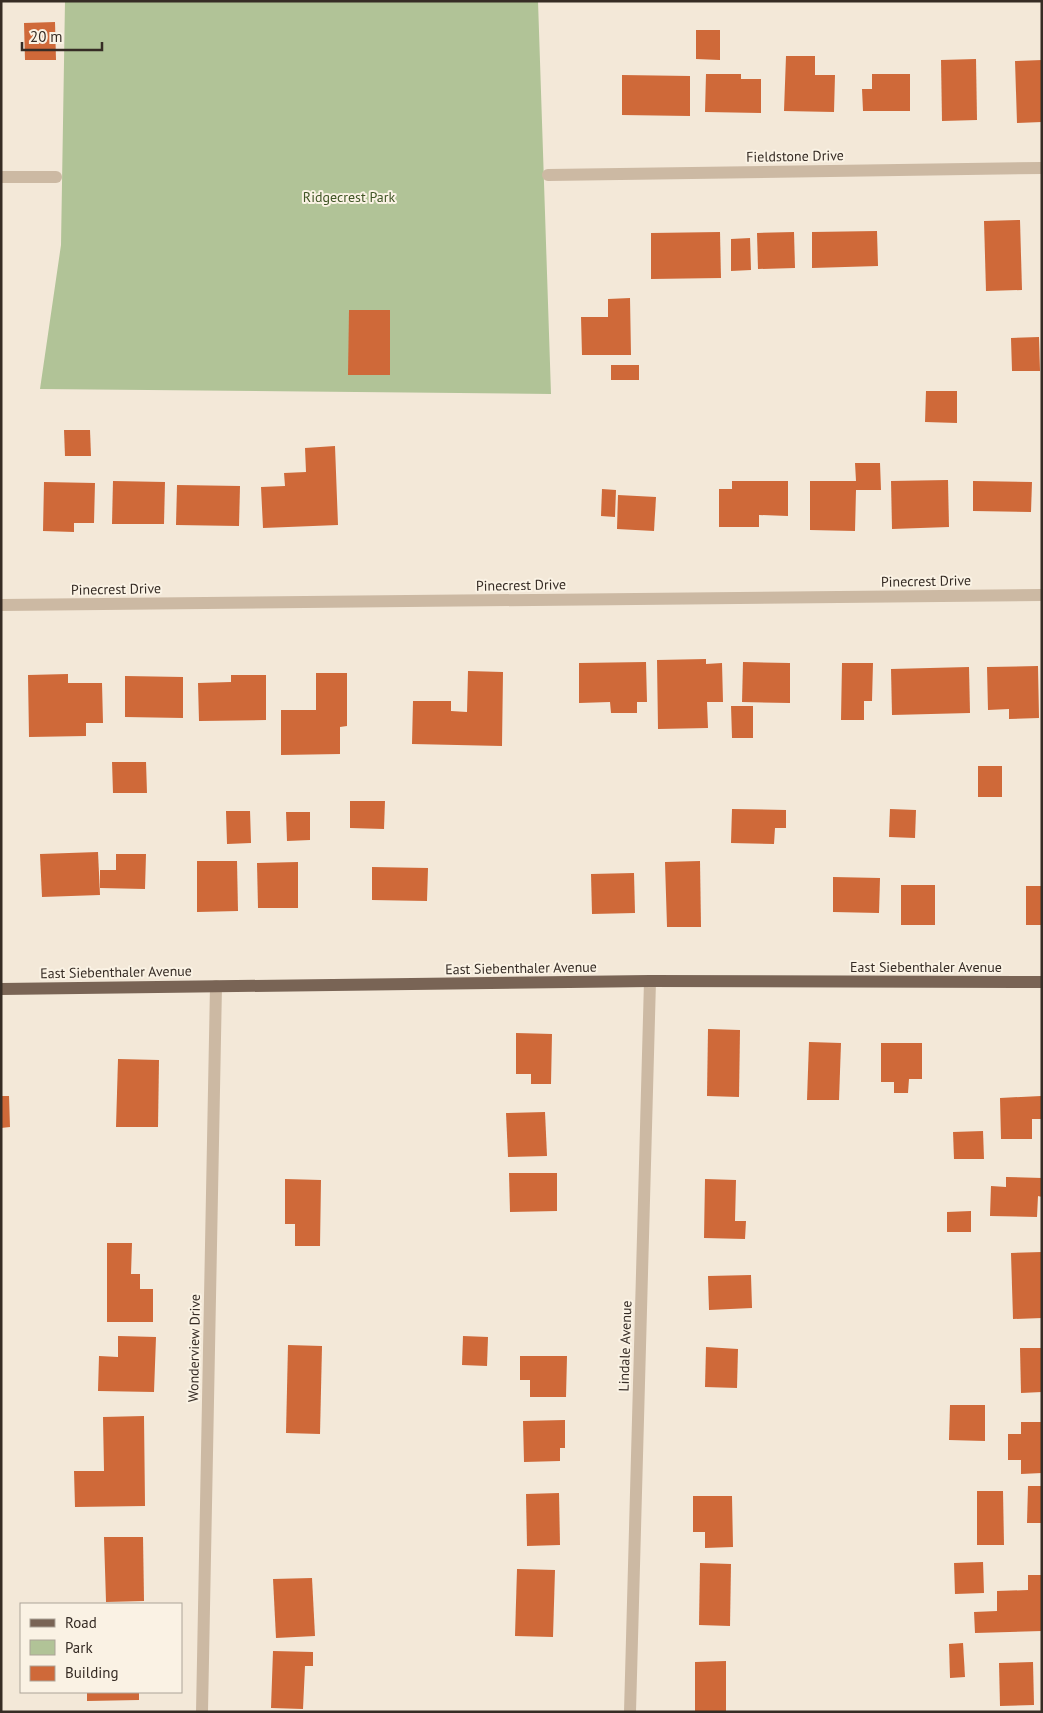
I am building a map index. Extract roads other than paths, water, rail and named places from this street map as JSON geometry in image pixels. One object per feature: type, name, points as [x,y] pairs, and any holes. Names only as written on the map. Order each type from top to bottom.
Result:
[{"type":"main road","name":"East Siebenthaler Avenue","points":[[1,989],[650,981],[1042,982]]},
{"type":"street","name":"Fieldstone Drive","points":[[548,175],[1042,168]]},
{"type":"street","points":[[1,177],[56,177]]},
{"type":"street","name":"Pinecrest Drive","points":[[1,605],[1042,595]]},
{"type":"street","name":"Lindale Avenue","points":[[630,1712],[650,981]]},
{"type":"street","name":"Wonderview Drive","points":[[202,1712],[216,986]]},
{"type":"park label","name":"Ridgecrest Park","points":[[349,197]]}]
